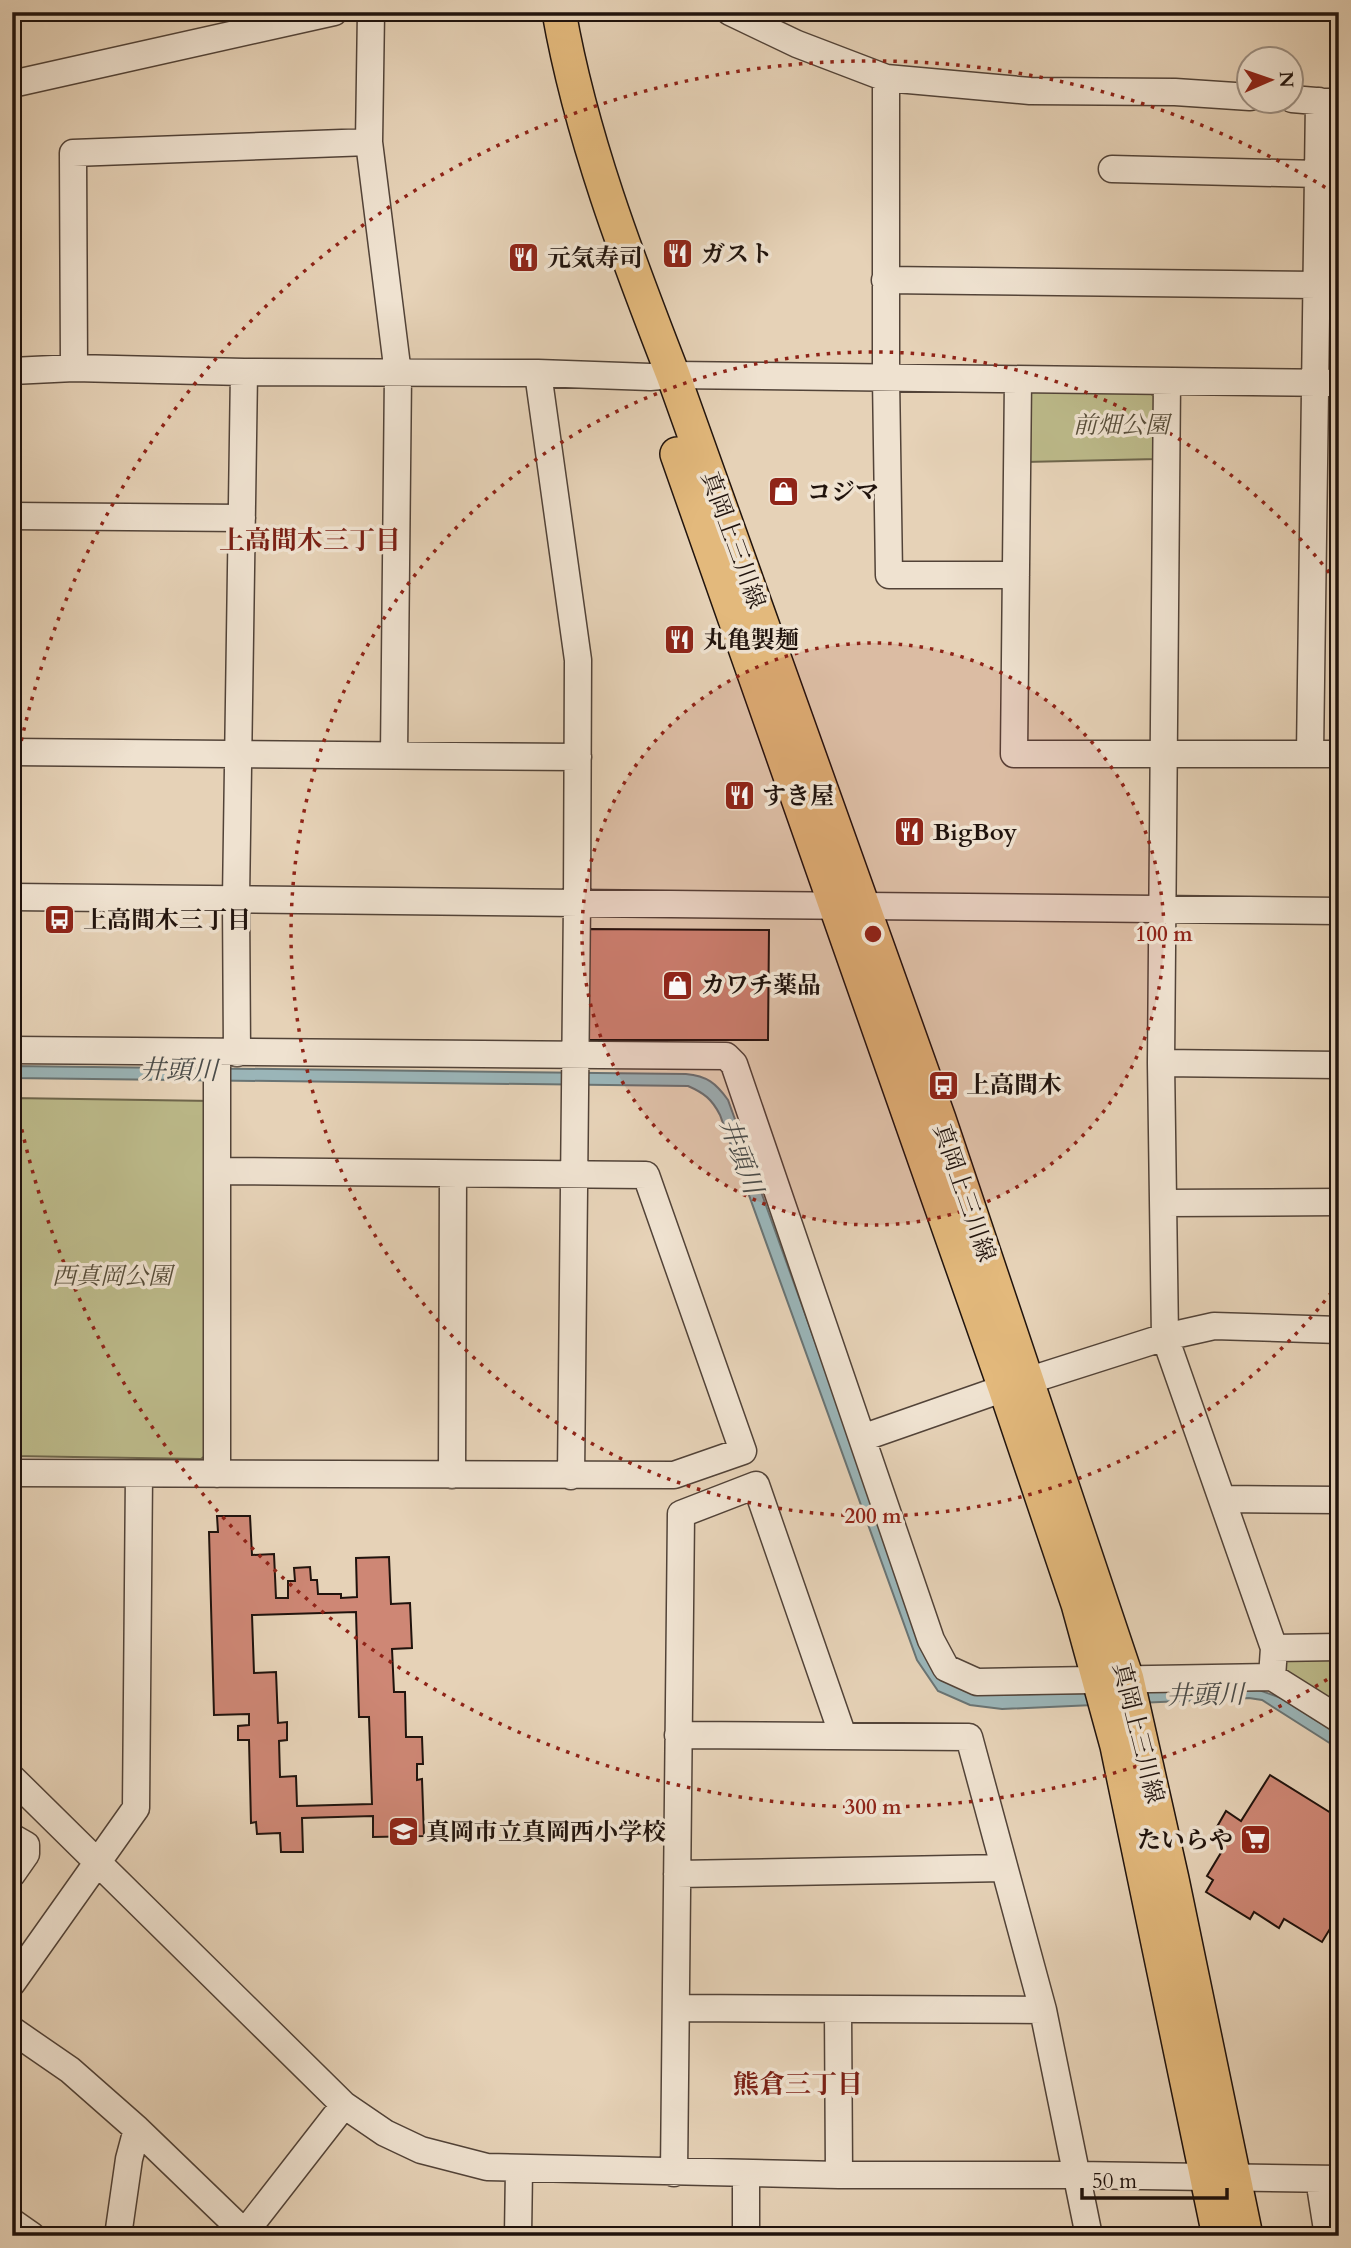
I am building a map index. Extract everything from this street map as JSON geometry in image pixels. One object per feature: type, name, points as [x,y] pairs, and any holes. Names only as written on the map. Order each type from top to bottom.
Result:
[{"type":"main road","name":"真岡上三川線","points":[[537,12],[547,65],[567,139],[620,298],[662,376]]},
{"type":"main road","name":"真岡上三川線","points":[[559,12],[568,61],[587,135],[640,289],[662,376],[1016,1385],[1078,1604],[1113,1679],[1117,1746],[1146,1880],[1221,2178],[1246,2236]]},
{"type":"main road","name":"真岡上三川線","points":[[1219,2236],[1221,2178]]},
{"type":"street","points":[[12,84],[334,12]]},
{"type":"street","points":[[371,12],[369,142],[398,374],[394,755]]},
{"type":"street","points":[[730,12],[797,44],[886,78],[1030,91],[1175,92],[1236,96]]},
{"type":"street","points":[[886,78],[889,575],[1016,575]]},
{"type":"street","points":[[1306,100],[1329,102],[1318,174],[1317,285],[1327,382],[1310,754]]},
{"type":"street","points":[[74,368],[73,153],[369,142]]},
{"type":"street","points":[[1111,169],[1318,174]]},
{"type":"street","points":[[886,280],[1317,285]]},
{"type":"street","points":[[12,371],[74,368],[398,374],[538,373],[1327,382]]},
{"type":"street","points":[[217,1474],[217,1171],[236,899],[244,372]]},
{"type":"street","points":[[538,373],[578,660],[571,1476]]},
{"type":"street","points":[[1018,380],[1014,754],[1339,754]]},
{"type":"street","points":[[1167,381],[1161,1063],[1165,1337],[1274,1648],[1272,1676]]},
{"type":"street","points":[[12,516],[242,518]]},
{"type":"street","points":[[12,752],[578,757]]},
{"type":"street","points":[[12,897],[1339,911]]},
{"type":"street","points":[[12,1050],[726,1056],[734,1064],[919,1608],[931,1640],[946,1668],[977,1682],[1272,1676],[1339,1719]]},
{"type":"street","points":[[1161,1063],[1339,1065]]},
{"type":"street","points":[[12,1473],[674,1475],[743,1451],[646,1175],[217,1171]]},
{"type":"street","points":[[452,1475],[453,1174]]},
{"type":"street","points":[[1163,1203],[1339,1202]]},
{"type":"street","points":[[862,1437],[1165,1337],[1214,1326],[1339,1330]]},
{"type":"street","points":[[12,1983],[136,1808],[139,1474]]},
{"type":"street","points":[[674,2173],[681,1514],[756,1485],[843,1737]]},
{"type":"street","points":[[1222,1499],[1339,1500]]},
{"type":"street","points":[[1274,1648],[1339,1647]]},
{"type":"street","points":[[678,1735],[969,1737],[1043,2010],[1089,2236]]},
{"type":"street","points":[[12,1778],[344,2105],[385,2133],[421,2150],[487,2167],[519,2169],[746,2174],[1329,2179],[1328,2236]]},
{"type":"street","points":[[12,1837],[26,1845],[26,1854],[12,1874]]},
{"type":"street","points":[[677,1874],[1004,1868]]},
{"type":"street","points":[[676,2008],[1043,2010]]},
{"type":"street","points":[[838,2009],[839,2175]]},
{"type":"street","points":[[12,2030],[69,2070],[136,2129],[244,2235],[344,2105]]},
{"type":"street","points":[[118,2236],[136,2129]]},
{"type":"street","points":[[518,2236],[519,2169]]},
{"type":"street","points":[[746,2174],[746,2236]]},
{"type":"street","points":[[12,2222],[32,2236]]},
{"type":"green space","name":"前畑公園","points":[[1145,390],[1157,398],[1157,459],[1025,462],[1026,398],[1033,391]]},
{"type":"green space","name":"西真岡公園","points":[[12,1098],[213,1101],[211,1451],[201,1459],[12,1456]]},
{"type":"green space","points":[[1296,1655],[1339,1655],[1339,1710],[1291,1679],[1281,1664]]},
{"type":"water","name":"井頭川","points":[[12,1066],[686,1074],[705,1079],[715,1085],[728,1100],[928,1655],[984,1695],[1259,1690],[1281,1698],[1339,1735],[1339,1749],[1262,1700],[1249,1698],[1002,1709],[970,1705],[938,1691],[917,1660],[720,1115],[711,1101],[694,1089],[688,1086],[12,1078]]},
{"type":"building","name":"カワチ薬品","points":[[589,929],[769,930],[768,1040],[588,1040]]},
{"type":"building","points":[[217,1516],[250,1516],[252,1555],[274,1554],[276,1598],[288,1598],[288,1581],[295,1581],[294,1568],[310,1567],[311,1580],[317,1580],[318,1594],[341,1594],[341,1598],[357,1597],[356,1558],[389,1557],[391,1604],[410,1603],[412,1648],[392,1649],[394,1692],[405,1692],[406,1737],[422,1737],[423,1764],[417,1764],[417,1780],[422,1779],[424,1836],[373,1837],[373,1816],[302,1818],[303,1852],[281,1852],[280,1833],[257,1834],[256,1822],[251,1823],[249,1740],[238,1740],[238,1726],[249,1725],[249,1714],[214,1715],[209,1532],[218,1532]],"holes":[[[356,1612],[359,1717],[369,1717],[372,1804],[297,1806],[296,1776],[280,1777],[279,1741],[287,1740],[287,1722],[278,1723],[276,1672],[254,1673],[252,1615]]]},
{"type":"building","points":[[1270,1775],[1339,1818],[1339,1914],[1322,1942],[1284,1919],[1279,1928],[1254,1912],[1250,1919],[1206,1892],[1213,1880],[1207,1876],[1228,1841],[1214,1832],[1226,1811],[1241,1821]]},
{"type":"place","name":"ガスト","points":[[678,254]]},
{"type":"place","name":"元気寿司","points":[[524,258]]},
{"type":"place","name":"コジマ","points":[[784,492]]},
{"type":"place","name":"丸亀製麺","points":[[680,640]]},
{"type":"place","name":"すき屋","points":[[739,796]]},
{"type":"place","name":"BigBoy","points":[[910,832]]},
{"type":"place","name":"上高間木三丁目","points":[[60,920]]},
{"type":"place","name":"カワチ薬品","points":[[678,985]]},
{"type":"place","name":"上高間木","points":[[943,1085]]},
{"type":"place","name":"真岡市立真岡西小学校","points":[[403,1832]]},
{"type":"place","name":"たいらや","points":[[1256,1840]]},
{"type":"district","name":"上高間木三丁目","points":[[310,540]]},
{"type":"district","name":"熊倉三丁目","points":[[798,2084]]}]
